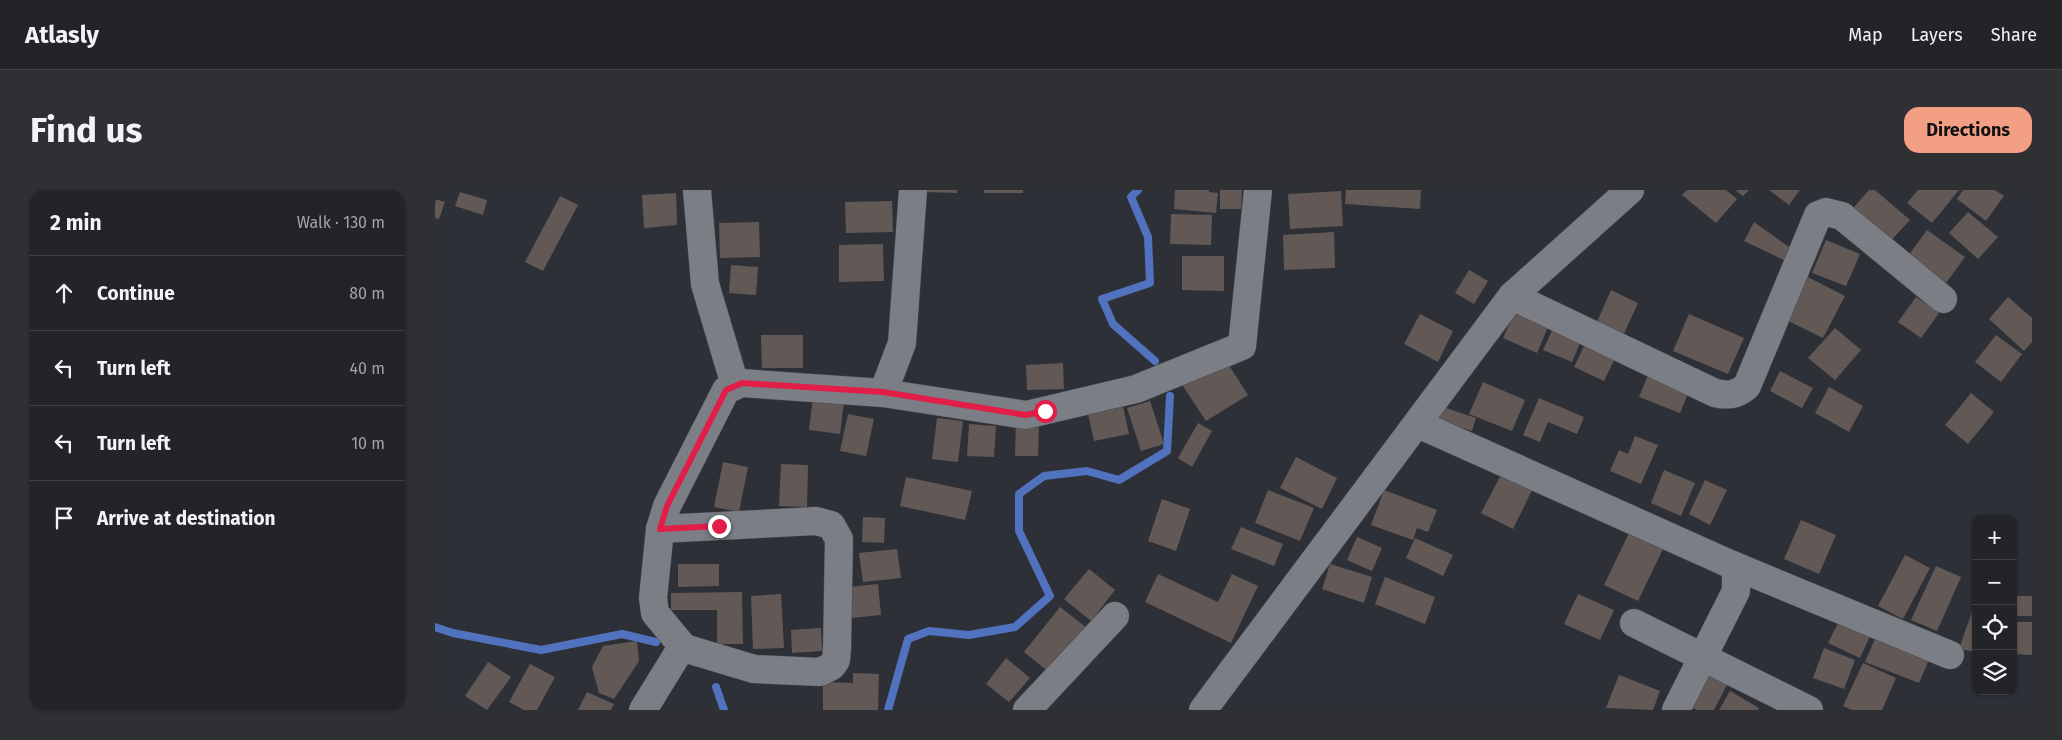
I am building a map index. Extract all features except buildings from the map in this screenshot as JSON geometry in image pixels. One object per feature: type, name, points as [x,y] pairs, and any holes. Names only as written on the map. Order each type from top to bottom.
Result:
[{"type":"street","points":[[697,190],[705,284],[735,385]]},
{"type":"street","points":[[883,392],[902,343],[913,190]]},
{"type":"street","points":[[660,529],[815,521],[831,525],[839,539],[837,649],[836,660],[832,666],[820,672],[755,669],[685,648],[655,613],[653,598],[660,529],[667,506],[726,390],[735,385],[883,392],[1026,415],[1136,389],[1242,346],[1258,190]]},
{"type":"street","points":[[1203,710],[1512,296],[1625,191]]},
{"type":"street","points":[[1512,296],[1715,393],[1723,395],[1740,392],[1747,386],[1818,215],[1826,212],[1841,216],[1943,299]]},
{"type":"street","points":[[1418,424],[1730,564],[1950,655]]},
{"type":"street","points":[[1676,710],[1736,591],[1736,572],[1730,564]]},
{"type":"street","points":[[1027,710],[1115,616]]},
{"type":"street","points":[[1634,623],[1809,710]]},
{"type":"street","points":[[643,710],[680,650],[685,648]]},
{"type":"waterway","points":[[1138,190],[1131,197],[1148,237],[1150,283],[1102,299],[1113,324],[1155,361]]},
{"type":"waterway","points":[[888,710],[908,639],[929,631],[969,635],[1015,627],[1050,596],[1019,531],[1019,494],[1044,476],[1087,471],[1119,480],[1167,451],[1170,396]]},
{"type":"waterway","points":[[435,627],[453,633],[541,650],[622,634],[656,642]]},
{"type":"waterway","points":[[716,687],[724,710]]},
{"type":"route","points":[[719,526],[660,529],[667,506],[726,390],[730,386],[742,383],[883,392],[1026,415],[1045,411]]}]
